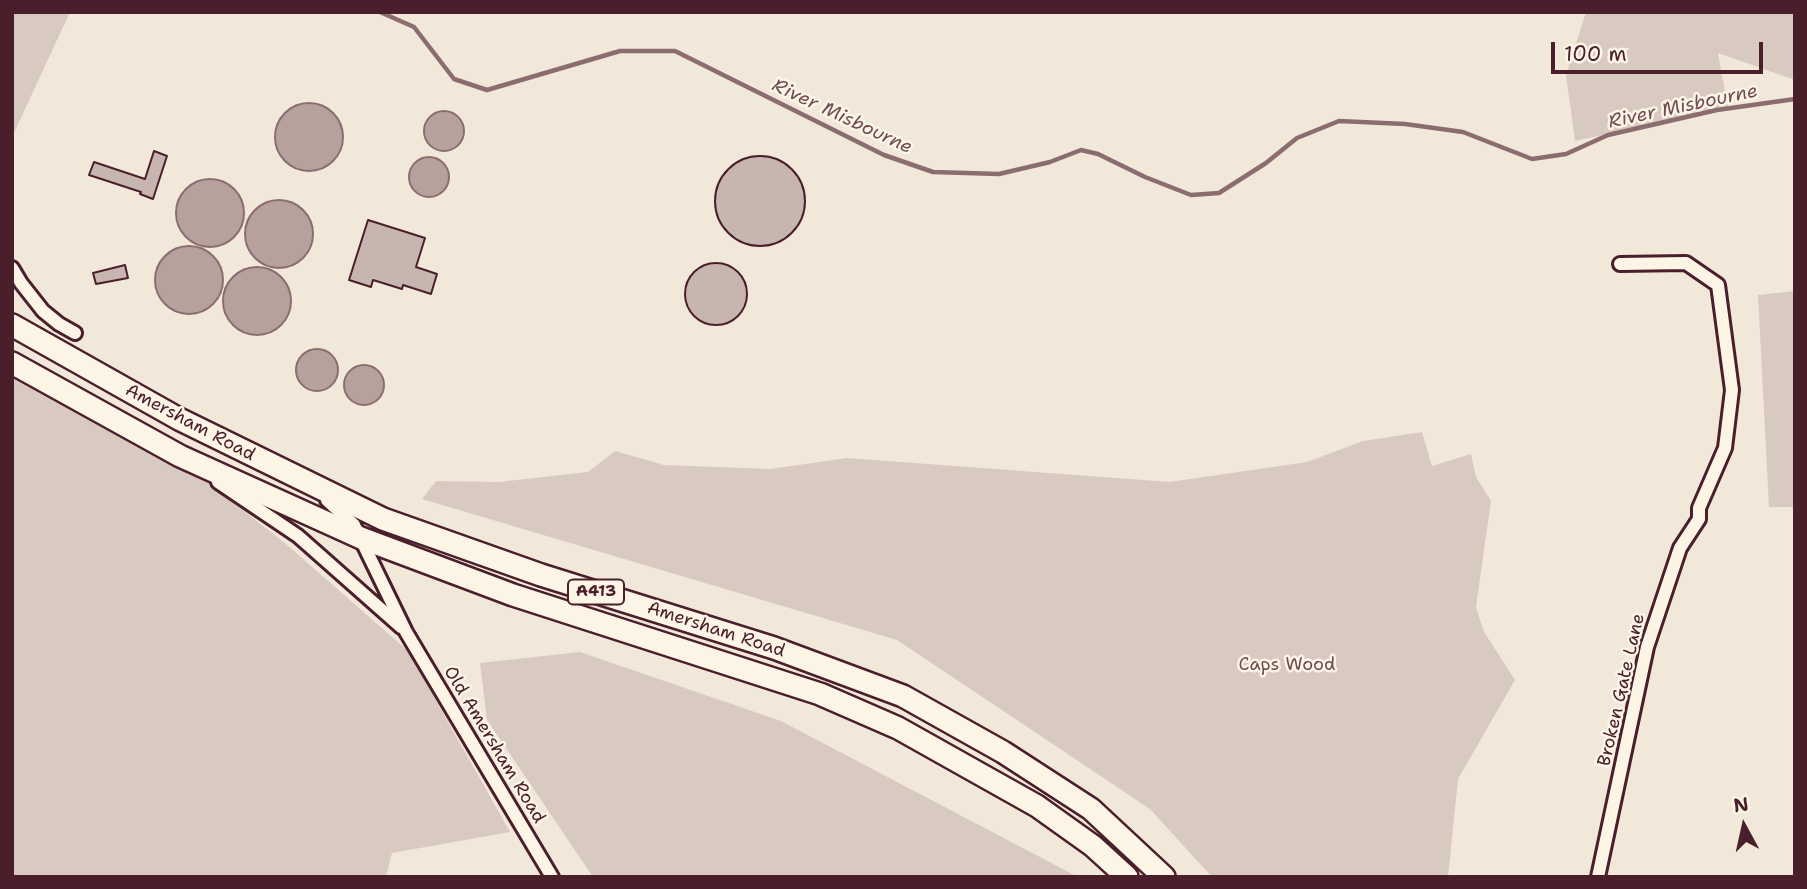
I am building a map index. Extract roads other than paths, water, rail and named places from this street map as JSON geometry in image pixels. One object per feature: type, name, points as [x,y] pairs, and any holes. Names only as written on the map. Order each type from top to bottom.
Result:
[{"type":"highway","name":"Amersham Road","points":[[12,325],[179,419],[383,519],[541,575],[774,648],[903,696],[1003,752],[1091,809],[1164,877]]},
{"type":"highway","name":"A413","points":[[12,363],[180,456],[361,538],[513,595],[820,694],[898,728],[1037,806],[1093,846],[1126,877]]},
{"type":"street","name":"Broken Gate Lane","points":[[1598,877],[1647,647],[1680,548],[1699,519],[1699,508],[1725,448],[1732,390],[1718,285],[1686,263],[1620,264]]},
{"type":"street","points":[[12,268],[43,311],[75,333]]},
{"type":"street","name":"Old Amersham Road","points":[[180,456],[298,536],[406,632]]},
{"type":"street","name":"Old Amersham Road","points":[[302,481],[339,509],[354,525],[406,632],[552,877]]},
{"type":"waterway","name":"River Misbourne","points":[[380,12],[414,27],[454,79],[487,90],[620,51],[675,51],[884,155],[933,172],[999,174],[1050,162],[1081,150],[1098,154],[1191,195],[1219,193],[1266,163],[1297,138],[1339,121],[1405,124],[1463,132],[1532,159],[1566,154],[1608,135],[1717,110],[1795,99]]},
{"type":"park label","name":"Caps Wood","points":[[1287,665]]}]
